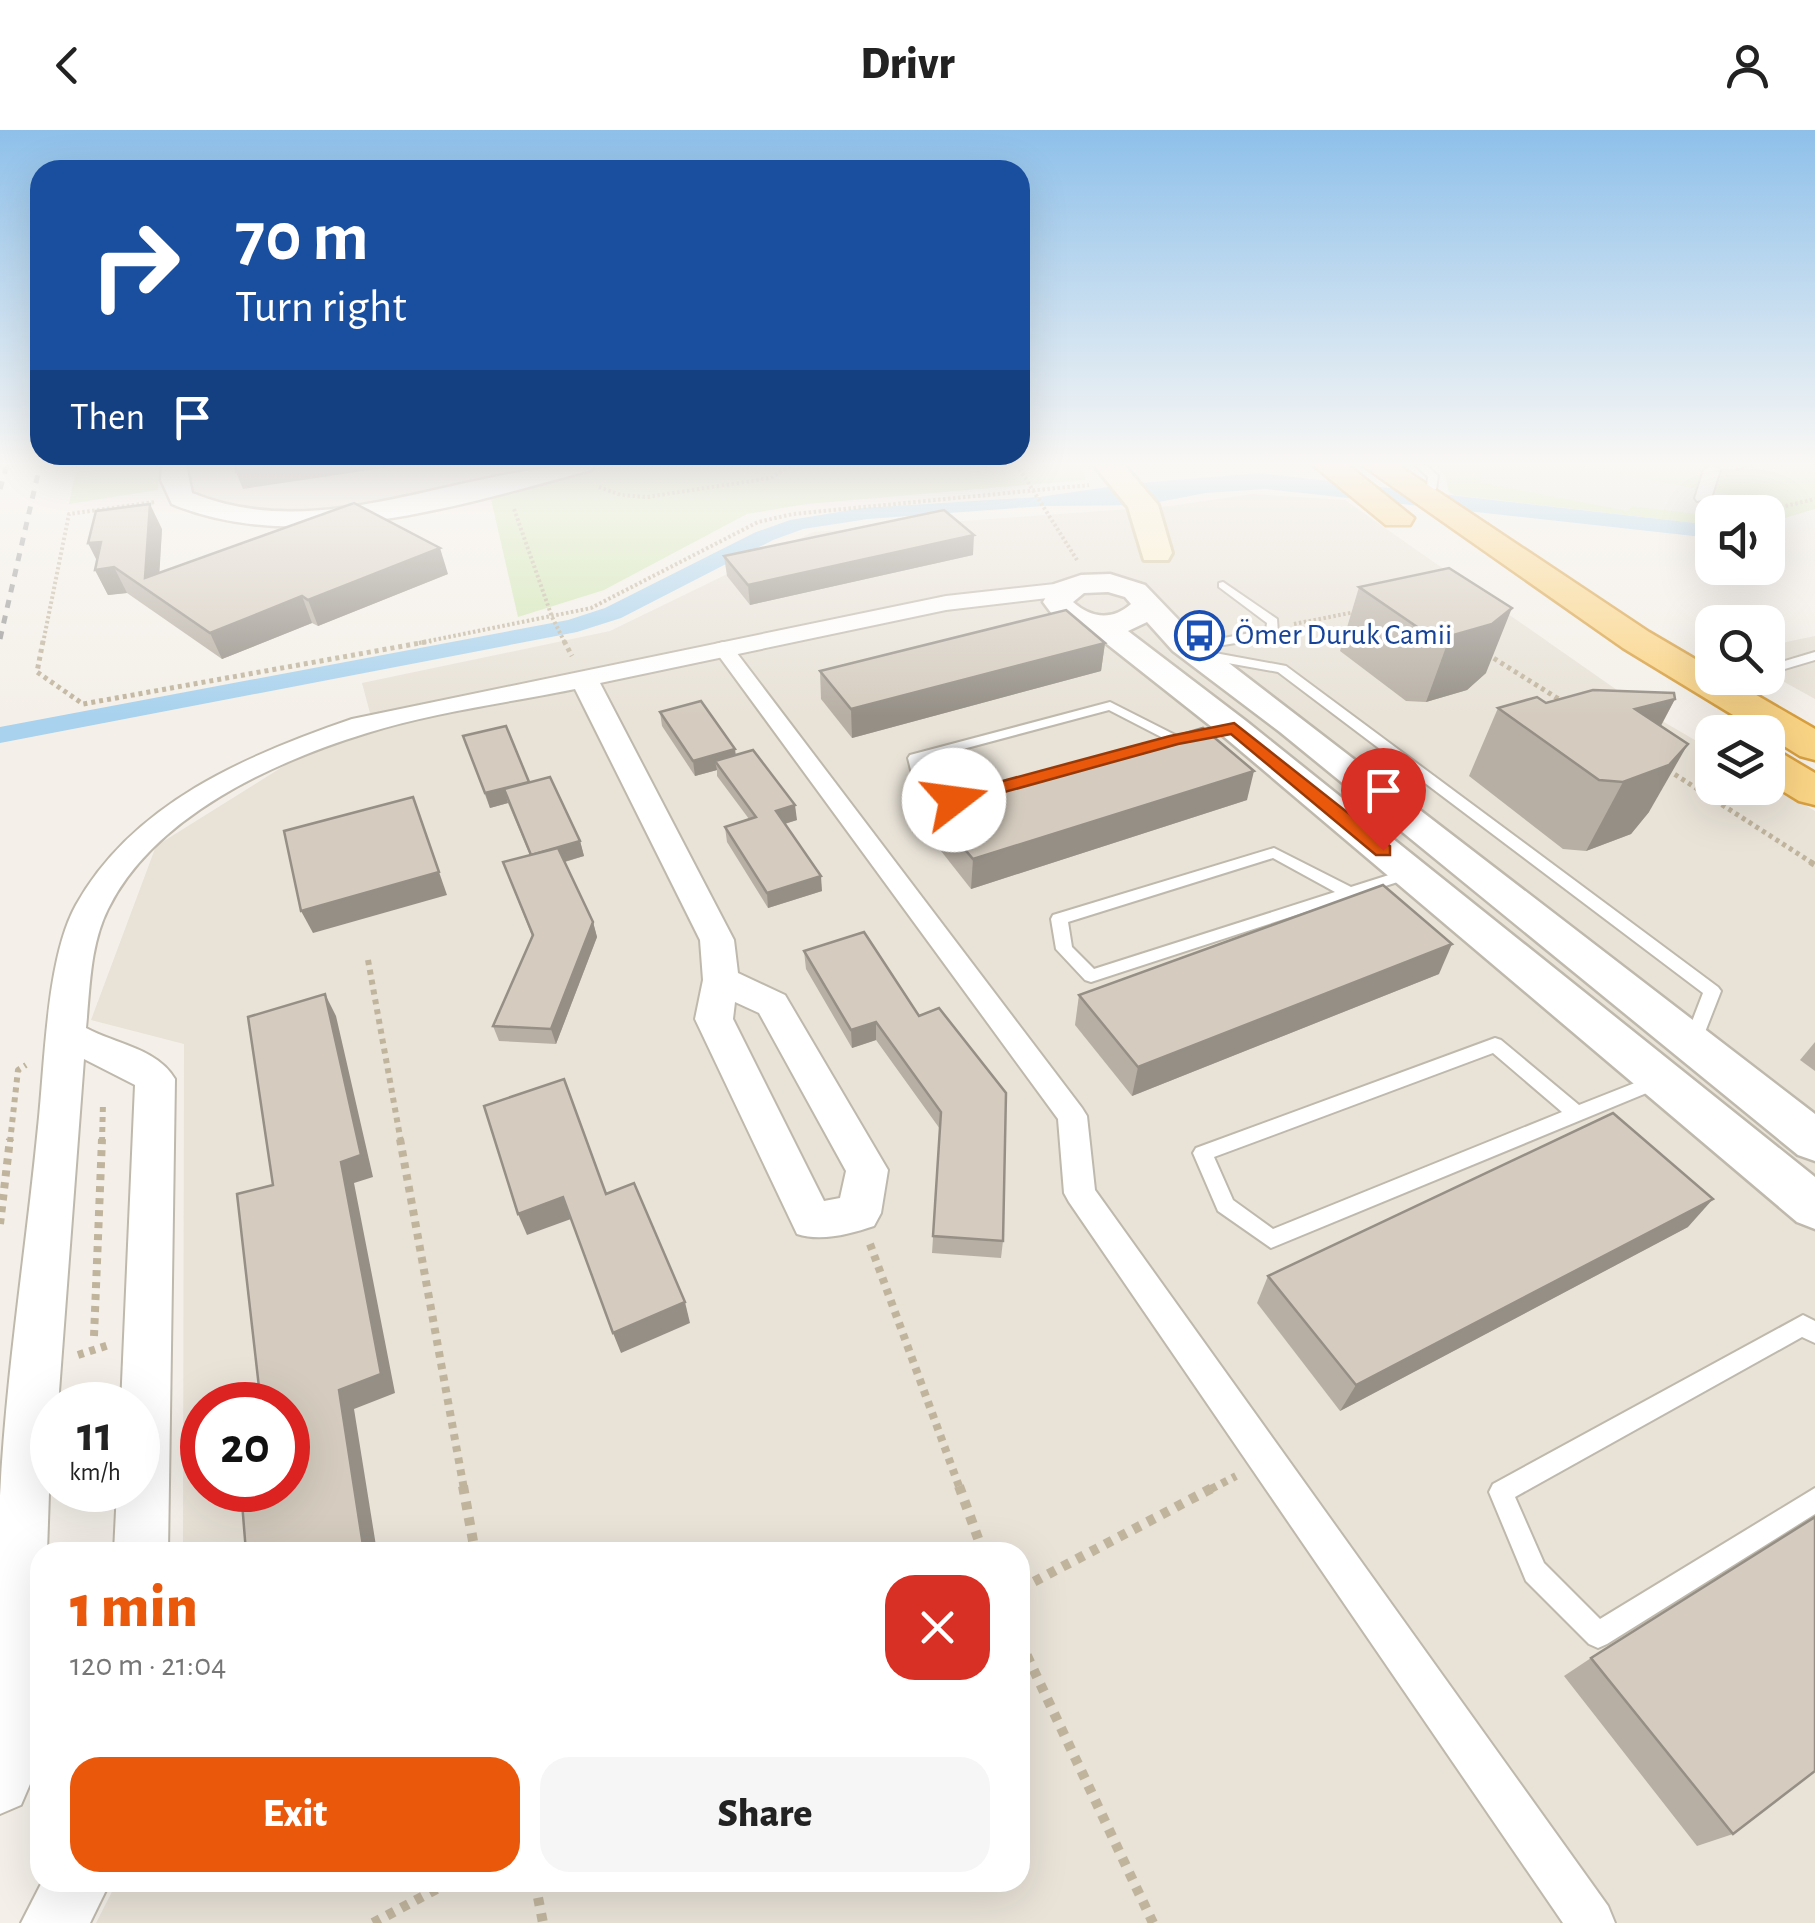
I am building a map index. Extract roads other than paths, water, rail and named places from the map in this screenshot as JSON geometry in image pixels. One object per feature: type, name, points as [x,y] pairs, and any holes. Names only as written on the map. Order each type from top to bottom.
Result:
[{"type":"highway","points":[[1470,549],[1538,616]]},
{"type":"highway","points":[[1498,549],[1636,640],[1815,748]]},
{"type":"highway","points":[[1539,549],[1695,645]]},
{"type":"highway","points":[[1598,658],[1631,679]]},
{"type":"highway","points":[[1780,695],[1815,715]]},
{"type":"highway","points":[[1785,774],[1815,792]]},
{"type":"main road","points":[[1154,549],[1156,553]]},
{"type":"street","points":[[1081,591],[1156,553]]},
{"type":"street","points":[[1081,591],[1076,619],[1100,624],[1129,622],[1138,617],[1156,553]]},
{"type":"street","points":[[0,1784],[86,1043],[75,963],[92,907],[131,856],[188,807],[315,740],[362,724],[984,596],[1081,591],[1143,600],[1194,651],[1815,1142]]},
{"type":"street","points":[[1100,624],[1222,733],[1411,873],[1815,1206]]},
{"type":"street","points":[[723,648],[1072,1116],[1080,1193],[1591,1923]]},
{"type":"street","points":[[584,677],[717,940],[721,980],[714,1019],[812,1221],[859,1214],[867,1170],[772,1004],[721,980]]},
{"type":"street","points":[[1222,733],[1292,725]]},
{"type":"street","points":[[86,1043],[136,1062],[155,1079],[140,1542]]},
{"type":"street","points":[[1703,1054],[1703,1111]]},
{"type":"street","points":[[53,1923],[73,1892]]},
{"type":"lane","points":[[1194,651],[1272,632],[1274,628],[1273,622],[1223,585]]},
{"type":"lane","points":[[1194,651],[1282,670],[1712,991],[1703,1054]]},
{"type":"lane","points":[[1785,665],[1815,656]]},
{"type":"lane","points":[[1046,775],[954,800],[921,782],[915,758],[1110,706],[1176,739]]},
{"type":"lane","points":[[1158,744],[1222,733]]},
{"type":"lane","points":[[1348,892],[1274,854],[1059,918],[1064,949],[1091,976],[1411,873]]},
{"type":"lane","points":[[1577,1114],[1495,1045],[1203,1154],[1225,1205],[1270,1239],[1664,1079]]},
{"type":"lane","points":[[1815,1333],[1803,1325],[1501,1492],[1535,1572],[1598,1635],[1815,1500]]},
{"type":"water","points":[[723,549],[756,549],[621,618],[577,632],[0,743],[0,727],[568,620],[605,608]]},
{"type":"railway","points":[[0,639],[21,549]]},
{"type":"place","name":"Ömer Duruk Camii","points":[[1200,635]]}]
